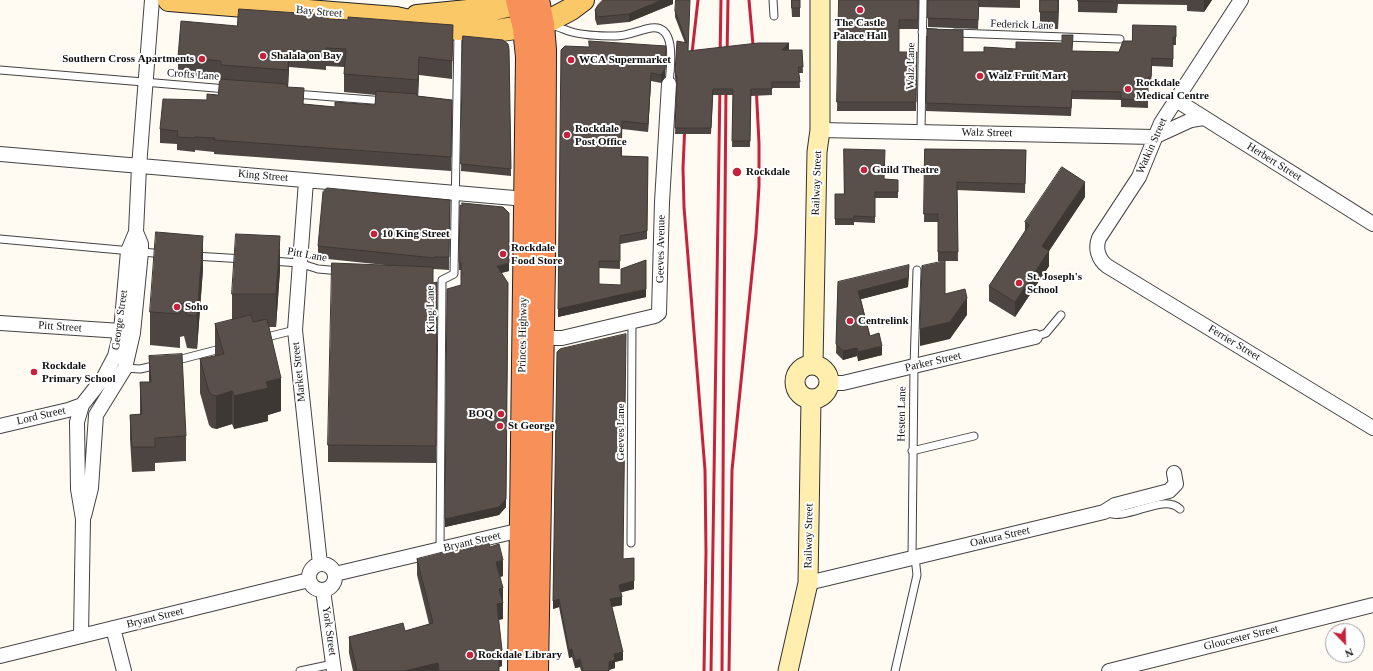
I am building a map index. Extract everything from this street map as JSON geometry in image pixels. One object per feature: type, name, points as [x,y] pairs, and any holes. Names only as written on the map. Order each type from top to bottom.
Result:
[{"type":"highway","name":"Princes Highway","points":[[519,671],[530,530],[533,338],[545,58],[534,26],[528,1]]},
{"type":"highway","name":"Princes Highway","points":[[533,338],[526,199],[527,50],[534,26]]},
{"type":"highway","name":"Princes Highway","points":[[530,530],[537,671]]},
{"type":"main road","name":"Bay Street","points":[[169,0],[396,18],[458,30],[483,31],[534,26]]},
{"type":"main road","points":[[534,26],[571,9],[583,0]]},
{"type":"main road","name":"Bay Street","points":[[396,18],[439,10],[528,1]]},
{"type":"street","name":"George Street","points":[[83,519],[91,488],[96,414],[125,368],[133,333],[139,167],[152,0]]},
{"type":"street","name":"Railway Street","points":[[813,366],[817,152],[820,130],[820,0]]},
{"type":"street","name":"Watkin Street","points":[[1098,255],[1097,246],[1099,238],[1139,177],[1154,137],[1161,123],[1242,0]]},
{"type":"street","name":"Geeves Avenue","points":[[533,338],[562,338],[655,316],[660,310],[662,209],[669,84]]},
{"type":"street","name":"Herbert Street","points":[[1176,100],[1373,224]]},
{"type":"street","points":[[1154,137],[1191,120],[1204,118]]},
{"type":"street","name":"Walz Street","points":[[820,130],[1154,137]]},
{"type":"street","name":"King Street","points":[[0,154],[526,199]]},
{"type":"street","name":"Market Street","points":[[306,181],[295,330],[320,564]]},
{"type":"street","name":"George Street","points":[[81,636],[83,519],[79,496],[77,422],[82,405],[104,377],[115,356],[135,252]]},
{"type":"street","name":"Ferrier Street","points":[[1098,255],[1107,266],[1373,428]]},
{"type":"street","name":"Pitt Street","points":[[0,323],[121,331]]},
{"type":"street","name":"Parker Street","points":[[829,383],[843,383],[1035,337]]},
{"type":"street","points":[[813,366],[818,366],[826,373],[829,383],[828,388],[821,396],[811,399],[800,394],[796,384],[796,378],[802,369],[813,366]]},
{"type":"street","name":"Railway Street","points":[[788,671],[808,583],[811,399]]},
{"type":"street","name":"Lord Street","points":[[0,426],[68,410],[82,405]]},
{"type":"street","name":"Oakura Street","points":[[808,583],[1104,512],[1115,505],[1169,490],[1176,484],[1174,473]]},
{"type":"street","name":"Bryant Street","points":[[335,574],[440,549],[530,530]]},
{"type":"street","points":[[320,564],[328,565],[335,574],[334,583],[327,589],[323,590],[315,588],[310,580],[310,572],[316,565],[320,564]]},
{"type":"street","name":"Bryant Street","points":[[0,656],[310,580]]},
{"type":"street","name":"York Street","points":[[323,590],[334,667]]},
{"type":"street","name":"Gloucester Street","points":[[1109,671],[1373,605]]},
{"type":"street","points":[[113,628],[124,671]]},
{"type":"lane","points":[[772,0],[774,16]]},
{"type":"lane","name":"Walz Lane","points":[[921,132],[923,0]]},
{"type":"lane","name":"Geeves Avenue","points":[[534,26],[584,34],[608,36],[626,36],[657,28],[665,32],[671,46],[669,84]]},
{"type":"lane","name":"King Lane","points":[[440,549],[442,280],[454,274],[458,30]]},
{"type":"lane","name":"Federick Lane","points":[[922,32],[1120,39]]},
{"type":"lane","name":"Crofts Lane","points":[[0,70],[238,90]]},
{"type":"lane","points":[[285,93],[394,102]]},
{"type":"lane","points":[[449,106],[456,106]]},
{"type":"lane","points":[[0,239],[135,252],[172,254]]},
{"type":"lane","points":[[188,255],[249,259]]},
{"type":"lane","name":"Pitt Lane","points":[[264,260],[299,262],[318,269],[350,272]]},
{"type":"lane","name":"Hesten Lane","points":[[894,671],[917,575],[913,558],[912,451],[917,270]]},
{"type":"lane","points":[[434,276],[442,280]]},
{"type":"lane","points":[[1035,337],[1051,329],[1061,315]]},
{"type":"lane","name":"Geeves Lane","points":[[631,543],[632,322]]},
{"type":"lane","points":[[254,340],[295,330]]},
{"type":"lane","points":[[125,368],[142,369],[231,346]]},
{"type":"lane","points":[[912,451],[974,436]]},
{"type":"lane","points":[[1104,512],[1115,516],[1169,504],[1180,509]]},
{"type":"lane","points":[[300,671],[334,667]]},
{"type":"building","points":[[603,0],[661,0],[629,14],[597,17],[595,10]]},
{"type":"building","points":[[676,0],[690,0],[688,51],[758,43],[789,43],[782,50],[802,50],[803,67],[798,67],[800,82],[772,82],[772,89],[751,89],[750,141],[732,141],[733,89],[713,89],[711,128],[675,128],[677,78],[675,72],[677,41],[687,43],[675,11]]},
{"type":"building","points":[[792,0],[800,0],[800,8],[792,8]]},
{"type":"building","points":[[839,0],[918,0],[918,20],[899,20],[899,52],[917,52],[916,102],[837,102]]},
{"type":"building","points":[[928,0],[979,0],[978,20],[928,18]]},
{"type":"building","points":[[1040,0],[1058,0],[1058,12],[1040,12]]},
{"type":"building","points":[[1117,0],[1117,2],[1078,1]]},
{"type":"building","points":[[239,9],[328,15],[328,19],[348,20],[348,17],[453,25],[452,61],[419,57],[418,80],[344,74],[346,49],[326,48],[326,52],[289,50],[288,70],[221,65],[221,61],[178,57],[181,21],[237,26]]},
{"type":"building","points":[[1133,25],[1176,26],[1176,37],[1173,37],[1173,59],[1152,58],[1151,77],[1148,77],[1148,100],[1121,99],[1121,92],[1072,91],[1071,108],[926,103],[927,29],[963,30],[963,52],[984,52],[984,47],[1016,49],[1016,42],[1062,43],[1062,35],[1073,35],[1072,51],[1119,52],[1123,41],[1132,41]]},
{"type":"building","points":[[463,36],[503,40],[508,44],[511,169],[461,164]]},
{"type":"building","points":[[589,41],[666,46],[665,69],[661,75],[651,73],[648,124],[622,121],[621,156],[648,157],[647,231],[620,236],[620,261],[599,261],[599,284],[621,285],[621,269],[646,260],[646,289],[558,309],[561,50],[565,46],[589,47]]},
{"type":"building","points":[[220,79],[287,84],[287,87],[304,88],[303,104],[335,107],[335,102],[375,105],[376,91],[417,94],[417,96],[452,100],[451,157],[214,140],[215,138],[177,137],[178,131],[160,129],[163,99],[207,100],[207,94],[218,95]]},
{"type":"building","name":"Guild Theatre","points":[[844,149],[885,150],[884,179],[898,180],[898,192],[875,192],[875,217],[854,216],[854,219],[835,219],[835,194],[844,194]]},
{"type":"building","points":[[925,149],[1026,150],[1025,184],[957,182],[958,252],[938,252],[938,214],[924,214]]},
{"type":"building","points":[[1062,167],[1085,182],[1042,246],[1049,251],[1015,302],[989,286],[1029,225],[1025,222]]},
{"type":"building","points":[[327,188],[450,200],[449,257],[434,258],[318,246],[323,192]]},
{"type":"building","points":[[462,203],[503,207],[509,213],[509,263],[497,266],[508,283],[506,499],[499,507],[445,519],[447,289],[461,285],[461,263],[459,262],[460,205],[462,206]]},
{"type":"building","points":[[156,232],[203,236],[197,316],[187,315],[184,303],[180,304],[180,314],[150,312]]},
{"type":"building","points":[[236,234],[280,236],[276,294],[232,294]]},
{"type":"building","points":[[945,261],[945,294],[965,289],[967,298],[950,322],[920,329],[922,266]]},
{"type":"building","points":[[332,263],[433,267],[433,283],[437,282],[436,446],[328,445]]},
{"type":"building","name":"Centrelink","points":[[909,265],[908,278],[858,291],[870,336],[879,333],[882,346],[858,352],[857,348],[843,351],[836,344],[838,282]]},
{"type":"building","points":[[251,315],[253,322],[267,319],[281,378],[266,382],[268,388],[234,396],[232,391],[216,396],[212,395],[209,392],[200,359],[224,354],[215,324]]},
{"type":"building","points":[[626,334],[623,559],[634,558],[634,581],[619,585],[622,597],[610,599],[623,652],[614,654],[615,660],[609,662],[609,671],[583,671],[580,659],[575,661],[572,649],[569,650],[559,599],[553,601],[557,352],[560,349]]},
{"type":"building","points":[[182,354],[186,436],[155,438],[155,447],[132,447],[130,415],[142,414],[140,382],[151,382],[149,356]]},
{"type":"building","points":[[488,541],[490,547],[499,544],[503,560],[496,562],[503,588],[499,589],[503,603],[497,604],[502,650],[499,651],[499,671],[439,671],[438,663],[404,671],[357,671],[349,637],[403,623],[405,631],[433,623],[417,559]]},
{"type":"railway","points":[[691,62],[698,0]]},
{"type":"railway","points":[[720,58],[721,0]]},
{"type":"railway","points":[[727,57],[728,0]]},
{"type":"railway","points":[[749,0],[754,56]]},
{"type":"railway","points":[[711,671],[720,84]]},
{"type":"railway","points":[[729,671],[732,470],[756,234],[759,186],[759,143],[756,84]]},
{"type":"railway","points":[[722,671],[726,85]]},
{"type":"railway","points":[[685,123],[683,168],[684,207],[705,470],[706,553],[704,671]]},
{"type":"place","name":"The Castle Palace Hall","points":[[860,10]]},
{"type":"place","name":"Shalala on Bay","points":[[263,56]]},
{"type":"place","name":"Southern Cross Apartments","points":[[202,59]]},
{"type":"place","name":"WCA Supermarket","points":[[571,60]]},
{"type":"place","name":"Walz Fruit Mart","points":[[980,76]]},
{"type":"place","name":"Rockdale Medical Centre","points":[[1128,89]]},
{"type":"place","name":"Rockdale Post Office","points":[[567,135]]},
{"type":"place","name":"Guild Theatre","points":[[864,170]]},
{"type":"place","name":"Rockdale","points":[[737,172]]},
{"type":"place","name":"10 King Street","points":[[374,234]]},
{"type":"place","name":"Rockdale Food Store","points":[[503,254]]},
{"type":"place","name":"St. Joseph's School","points":[[1019,283]]},
{"type":"place","name":"Soho","points":[[177,307]]},
{"type":"place","name":"Centrelink","points":[[850,321]]},
{"type":"place","name":"Rockdale Primary School","points":[[34,372]]},
{"type":"place","name":"BOQ","points":[[501,414]]},
{"type":"place","name":"St George","points":[[500,426]]},
{"type":"place","name":"Rockdale Library","points":[[470,655]]}]
